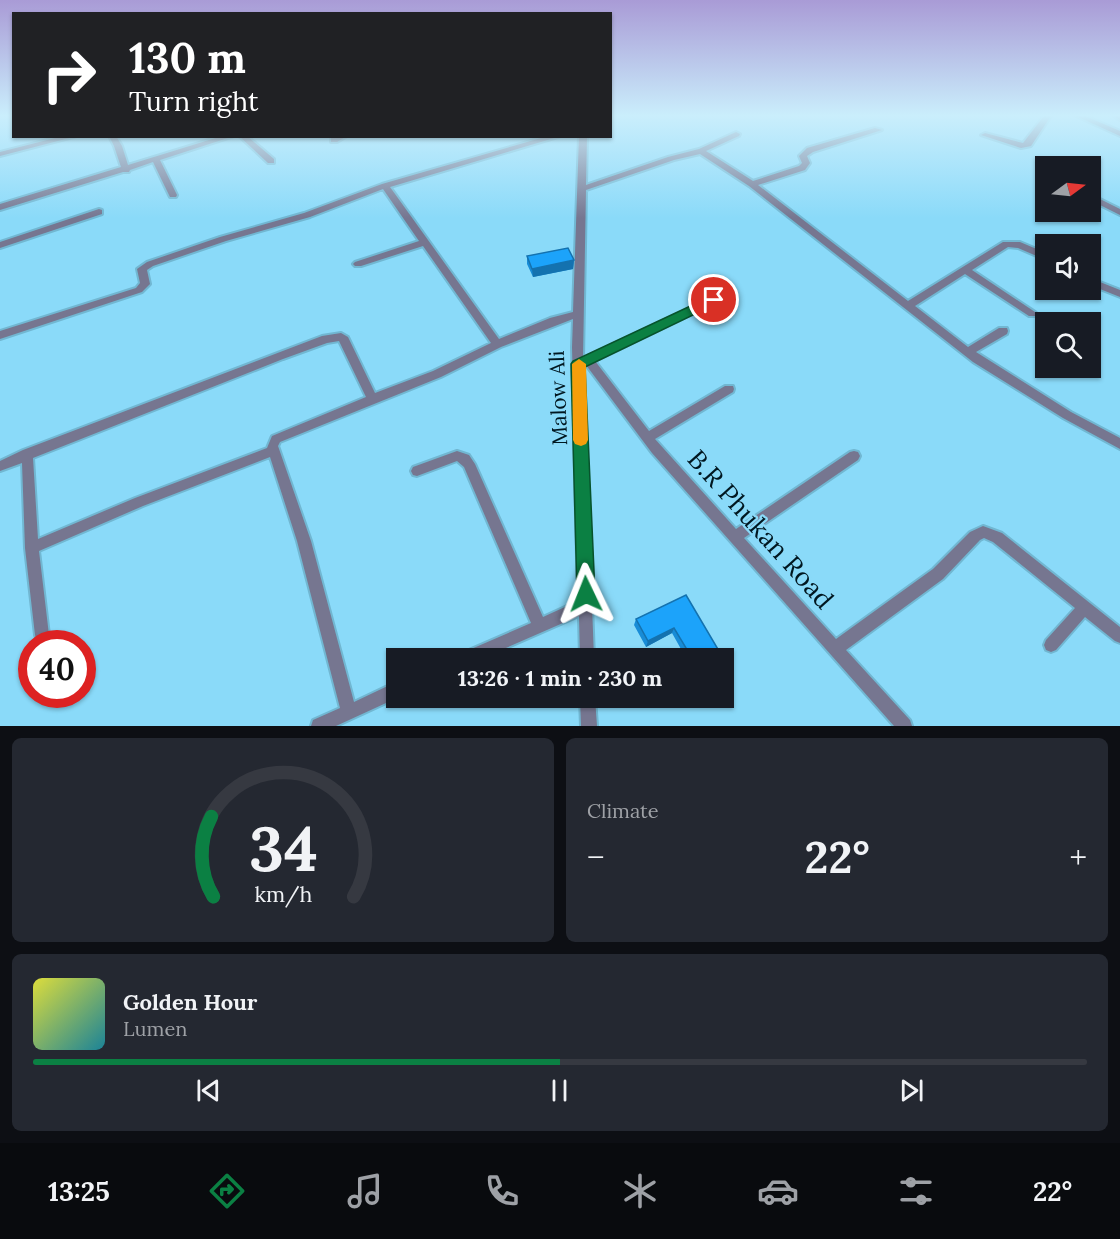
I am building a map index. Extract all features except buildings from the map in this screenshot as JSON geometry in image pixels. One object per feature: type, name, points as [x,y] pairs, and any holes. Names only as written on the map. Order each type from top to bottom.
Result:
[{"type":"street","points":[[0,154],[17,150]]},
{"type":"street","points":[[119,150],[126,170]]},
{"type":"street","points":[[0,207],[188,150]]},
{"type":"street","points":[[258,150],[271,161]]},
{"type":"street","points":[[0,335],[139,290],[145,284],[142,269],[150,264],[233,236],[307,215],[385,186],[505,150]]},
{"type":"street","name":"Malow Ali","points":[[583,150],[578,315],[583,362],[587,648]]},
{"type":"street","points":[[752,184],[802,168],[806,164],[804,154],[810,150]]},
{"type":"street","points":[[582,188],[620,178],[662,160],[701,151],[752,184],[968,352],[1067,415],[1120,444]]},
{"type":"street","points":[[156,160],[173,195]]},
{"type":"street","points":[[385,186],[497,344]]},
{"type":"street","points":[[1101,202],[1120,212]]},
{"type":"street","points":[[0,245],[99,212]]},
{"type":"street","points":[[358,264],[425,242]]},
{"type":"street","points":[[907,306],[1008,243],[1020,245],[1035,252]]},
{"type":"street","points":[[964,269],[1032,314]]},
{"type":"street","points":[[1101,286],[1120,294]]},
{"type":"street","points":[[583,362],[714,300]]},
{"type":"street","points":[[349,712],[304,541],[272,451],[272,444],[276,439],[437,374],[497,344],[554,321],[578,315]]},
{"type":"street","points":[[968,352],[1003,331]]},
{"type":"street","points":[[0,466],[194,388],[331,337],[341,337],[344,340],[372,399]]},
{"type":"street","name":"B.R Phukan Road","points":[[583,362],[904,726]]},
{"type":"street","points":[[648,438],[729,389]]},
{"type":"street","points":[[32,548],[139,502],[272,451]]},
{"type":"street","points":[[27,454],[32,548],[41,630]]},
{"type":"street","points":[[417,471],[451,457],[457,456],[465,459],[540,626]]},
{"type":"street","points":[[736,536],[854,456]]},
{"type":"street","points":[[836,648],[938,574],[975,536],[983,532],[997,537],[1120,636]]},
{"type":"street","points":[[490,648],[586,604]]},
{"type":"street","points":[[1051,645],[1085,607]]},
{"type":"street","points":[[319,726],[386,695]]},
{"type":"street","points":[[588,708],[589,726]]},
{"type":"slow traffic","points":[[579,364],[581,440]]},
{"type":"route","points":[[586,594],[578,364],[714,300]]}]
